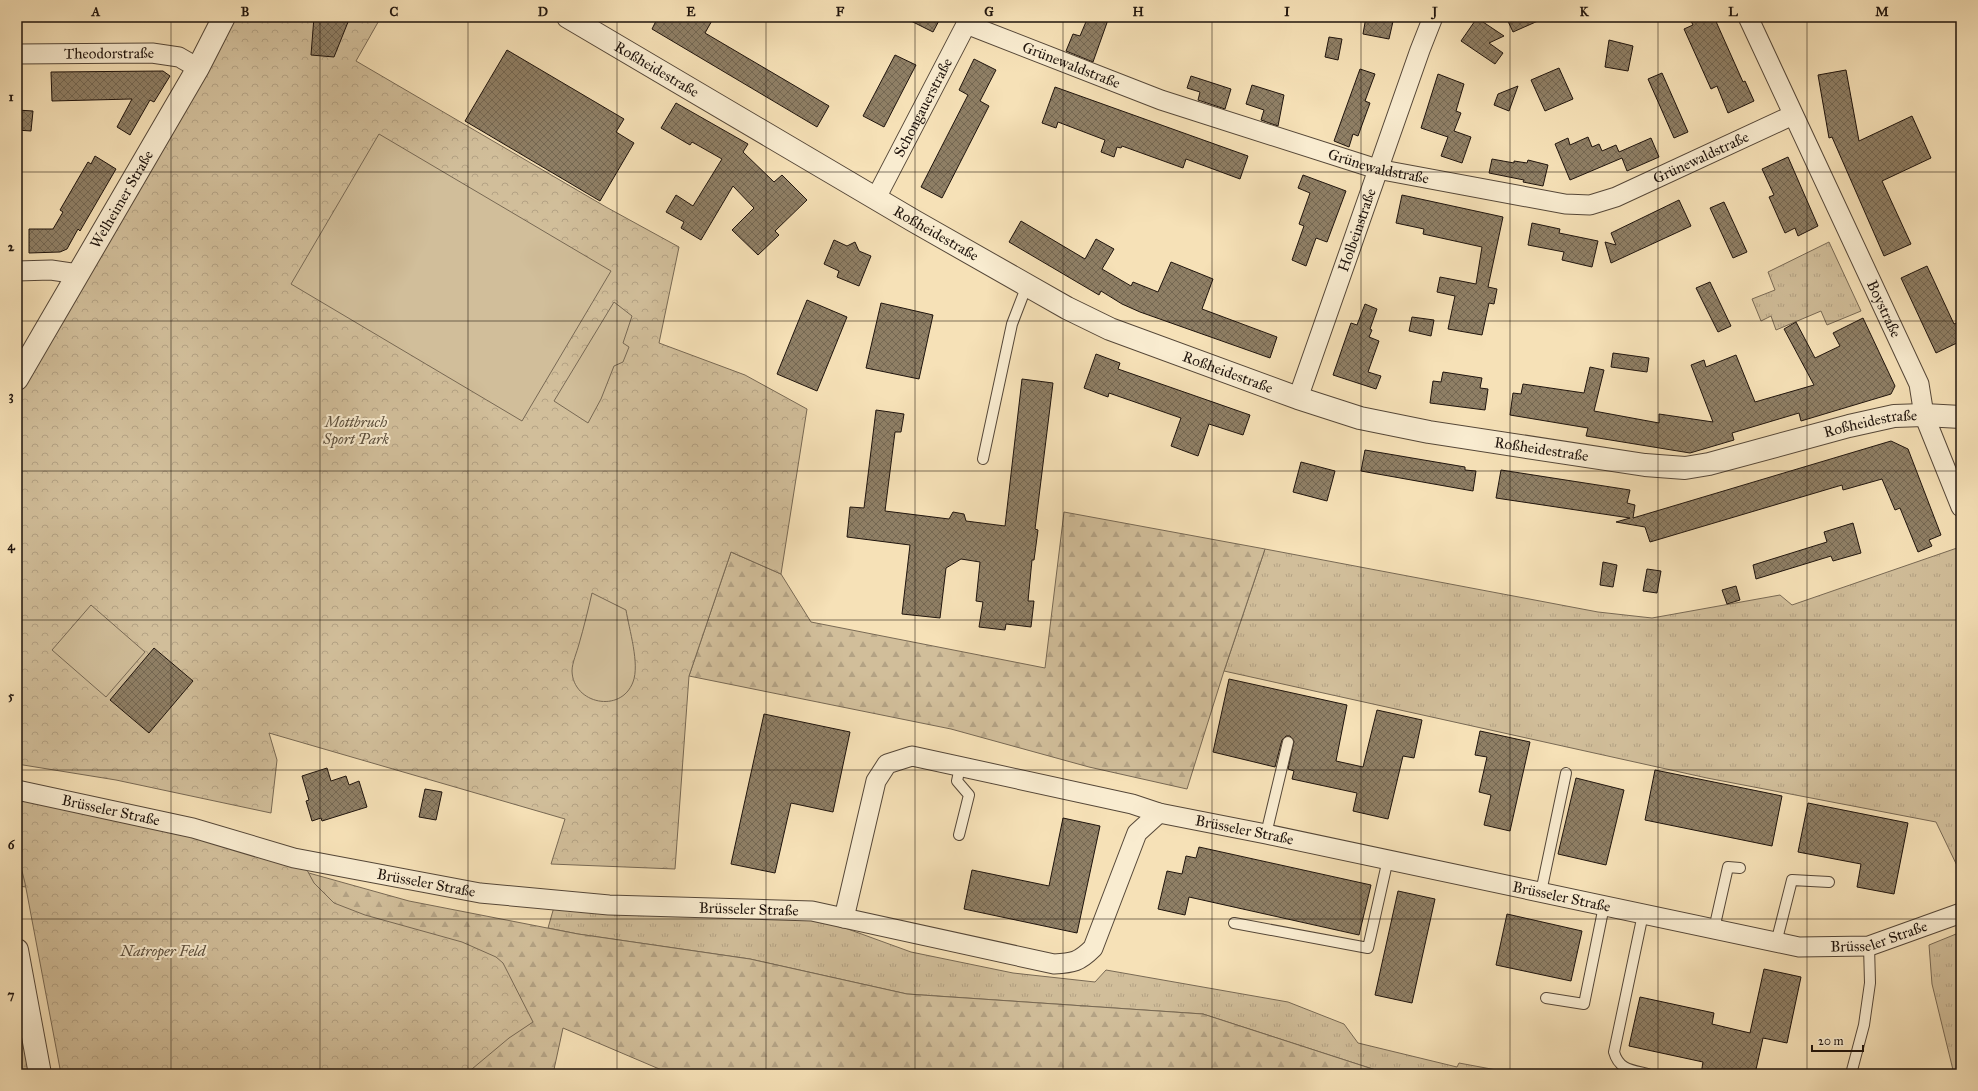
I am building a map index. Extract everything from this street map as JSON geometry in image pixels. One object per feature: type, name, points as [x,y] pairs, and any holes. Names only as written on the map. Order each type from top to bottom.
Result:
[{"type":"street","name":"Welheimer Straße","points":[[17,379],[198,68],[224,17]]},
{"type":"street","name":"Roßheidestraße","points":[[568,17],[1027,285],[1110,329],[1298,398],[1360,418],[1429,432],[1653,467],[1685,468],[1744,455],[1894,416],[1924,415],[1961,417]]},
{"type":"street","name":"Holbeinstraße","points":[[1298,398],[1377,169],[1433,17]]},
{"type":"street","name":"Boystraße","points":[[1748,17],[1919,384],[1924,415],[1961,506]]},
{"type":"street","name":"Schongauerstraße","points":[[876,198],[968,21]]},
{"type":"street","name":"Grünewaldstraße","points":[[968,21],[1161,100],[1377,169],[1565,204],[1590,205],[1616,198],[1793,115]]},
{"type":"street","name":"Theodorstraße","points":[[17,54],[152,53],[179,57],[198,68]]},
{"type":"street","points":[[17,271],[51,270],[78,274]]},
{"type":"street","name":"Brüsseler Straße","points":[[844,918],[876,781],[887,764],[912,756],[1132,804],[1159,813],[1388,859],[1799,947],[1869,946],[1961,913]]},
{"type":"street","name":"Brüsseler Straße","points":[[17,790],[193,828],[294,858],[480,893],[609,905],[812,911],[1054,964],[1073,963],[1082,958],[1093,948],[1137,833],[1159,813]]},
{"type":"street","points":[[17,950],[40,1074]]},
{"type":"lane","points":[[983,459],[1012,324],[1027,285]]},
{"type":"lane","points":[[1266,834],[1288,742]]},
{"type":"lane","points":[[959,835],[969,795],[957,782],[960,767]]},
{"type":"lane","points":[[1541,892],[1566,773]]},
{"type":"lane","points":[[1234,923],[1368,948],[1388,859]]},
{"type":"lane","points":[[1714,929],[1728,867],[1740,868]]},
{"type":"lane","points":[[1776,943],[1792,880],[1829,882]]},
{"type":"lane","points":[[1546,998],[1584,1004],[1604,906]]},
{"type":"lane","points":[[1643,914],[1614,1052],[1616,1059],[1624,1068],[1648,1074]]},
{"type":"lane","points":[[1851,1074],[1864,1025],[1870,983],[1869,946]]},
{"type":"green space","name":"Mottbruch Sport Park","points":[[235,17],[381,17],[356,61],[606,207],[679,247],[659,343],[745,375],[807,409],[781,574],[731,552],[689,676],[675,869],[551,864],[565,819],[269,733],[277,760],[271,813],[116,780],[17,764],[17,386],[212,53]]},
{"type":"green space","points":[[379,134],[611,271],[522,421],[291,284]]},
{"type":"green space","points":[[1829,242],[1861,311],[1827,325],[1821,311],[1776,330],[1771,316],[1761,321],[1752,299],[1775,290],[1768,272]]},
{"type":"green space","points":[[614,302],[632,316],[623,343],[629,347],[623,362],[614,366],[601,399],[588,423],[554,401]]},
{"type":"green space","points":[[1064,512],[1265,549],[1224,671],[1187,789],[1089,767],[951,729],[689,676],[731,552],[781,574],[811,622],[1045,668]]},
{"type":"green space","points":[[1957,548],[1961,557],[1961,874],[1936,822],[1707,778],[1224,671],[1265,549],[1598,612],[1652,618],[1780,595],[1792,605]]},
{"type":"green space","points":[[592,593],[626,610],[635,656],[635,675],[633,682],[627,692],[619,698],[609,701],[598,701],[580,691],[574,682],[572,671]]},
{"type":"green space","points":[[91,605],[145,652],[106,697],[52,650]]},
{"type":"green space","name":"Natroper Feld","points":[[17,790],[126,815],[307,870],[314,883],[334,903],[365,915],[462,942],[496,957],[503,963],[533,1022],[509,1038],[466,1074],[61,1074],[25,883],[17,851]]},
{"type":"green space","points":[[17,802],[94,813],[409,901],[578,934],[750,959],[907,994],[1203,1014],[1388,1074],[671,1074],[563,1028],[553,1074],[194,1074],[36,888],[17,886]]},
{"type":"green space","points":[[554,907],[823,920],[911,952],[1013,973],[1095,982],[1106,970],[1288,1002],[1344,1024],[1358,1043],[1457,1067],[1459,1063],[1518,1074],[1388,1074],[1203,1014],[907,994],[750,959],[578,934],[548,928]]},
{"type":"green space","points":[[1961,932],[1961,1074],[1954,1074],[1932,984],[1929,945]]},
{"type":"green space","points":[[17,960],[38,1074],[17,1074]]},
{"type":"building","points":[[314,17],[350,17],[334,57],[311,55]]},
{"type":"building","points":[[658,17],[714,17],[705,33],[829,106],[817,127],[652,29]]},
{"type":"building","points":[[903,17],[941,17],[933,32]]},
{"type":"building","points":[[1088,17],[1109,17],[1093,62],[1066,51],[1073,34],[1080,36]]},
{"type":"building","points":[[1366,17],[1394,17],[1389,39],[1363,34]]},
{"type":"building","points":[[1506,17],[1547,17],[1513,32]]},
{"type":"building","points":[[1689,17],[1714,17],[1743,82],[1745,81],[1754,101],[1728,113],[1717,86],[1711,89],[1684,29],[1693,25]]},
{"type":"building","points":[[1477,18],[1504,36],[1489,43],[1503,53],[1495,64],[1461,41]]},
{"type":"building","points":[[1329,37],[1342,39],[1338,60],[1325,57]]},
{"type":"building","points":[[1609,40],[1633,46],[1628,71],[1605,67]]},
{"type":"building","points":[[507,50],[624,119],[616,132],[634,143],[600,201],[465,121]]},
{"type":"building","points":[[895,55],[916,65],[884,127],[863,116]]},
{"type":"building","points":[[974,59],[996,70],[980,101],[989,106],[942,198],[921,187],[968,95],[959,90]]},
{"type":"building","points":[[1559,68],[1573,99],[1545,111],[1531,80]]},
{"type":"building","points":[[1360,69],[1375,74],[1365,101],[1370,103],[1358,136],[1353,134],[1349,147],[1334,141]]},
{"type":"building","points":[[1846,70],[1859,141],[1912,116],[1931,158],[1882,181],[1911,244],[1884,256],[1832,137],[1829,138],[1818,75]]},
{"type":"building","points":[[163,71],[170,76],[154,102],[150,100],[130,135],[117,127],[132,99],[52,101],[51,72]]},
{"type":"building","points":[[1662,73],[1688,132],[1674,138],[1648,79]]},
{"type":"building","points":[[1438,74],[1464,84],[1456,111],[1461,113],[1454,131],[1471,137],[1462,163],[1441,156],[1448,137],[1421,128]]},
{"type":"building","points":[[1191,76],[1231,89],[1225,109],[1198,100],[1200,92],[1187,88]]},
{"type":"building","points":[[1252,85],[1284,95],[1278,126],[1261,120],[1264,110],[1246,104]]},
{"type":"building","points":[[1518,86],[1509,111],[1494,105],[1498,94]]},
{"type":"building","points":[[1055,87],[1248,156],[1240,179],[1186,159],[1183,168],[1122,146],[1121,148],[1117,147],[1114,157],[1101,152],[1105,140],[1058,122],[1056,128],[1042,123]]},
{"type":"building","points":[[676,103],[748,144],[743,152],[774,182],[782,175],[807,200],[775,231],[779,235],[758,255],[732,230],[754,208],[733,186],[701,240],[681,228],[684,222],[666,212],[676,195],[693,206],[722,159],[692,142],[690,145],[661,128]]},
{"type":"building","points":[[17,110],[33,111],[31,131],[17,130]]},
{"type":"building","points":[[1588,137],[1592,147],[1599,144],[1602,151],[1616,145],[1619,152],[1651,138],[1659,157],[1627,171],[1622,158],[1570,180],[1555,144],[1568,138],[1570,145]]},
{"type":"building","points":[[95,156],[116,169],[80,231],[78,229],[67,249],[60,252],[29,253],[29,229],[53,229],[63,212],[60,210],[88,162],[91,164]]},
{"type":"building","points":[[1788,157],[1818,226],[1798,236],[1795,228],[1785,233],[1769,197],[1774,195],[1762,169]]},
{"type":"building","points":[[1492,159],[1514,163],[1514,161],[1527,163],[1528,160],[1548,165],[1543,186],[1523,182],[1524,180],[1489,173]]},
{"type":"building","points":[[1303,175],[1346,191],[1327,242],[1316,238],[1306,266],[1292,260],[1304,226],[1299,224],[1310,193],[1298,188]]},
{"type":"building","points":[[1402,195],[1503,217],[1488,287],[1497,289],[1494,304],[1489,303],[1482,335],[1448,329],[1455,296],[1437,292],[1440,277],[1476,284],[1482,247],[1423,234],[1424,229],[1396,223]]},
{"type":"building","points":[[1679,200],[1691,226],[1611,263],[1605,242],[1616,245],[1611,233]]},
{"type":"building","points":[[1724,202],[1747,252],[1733,258],[1710,208]]},
{"type":"building","points":[[1021,221],[1085,259],[1096,239],[1114,249],[1102,269],[1131,286],[1133,282],[1158,292],[1171,262],[1213,279],[1202,309],[1277,337],[1270,358],[1140,312],[1122,304],[1101,291],[1099,295],[1009,242]]},
{"type":"building","points":[[1532,223],[1560,229],[1559,233],[1598,241],[1592,267],[1562,260],[1564,252],[1528,245]]},
{"type":"building","points":[[834,240],[847,246],[855,242],[859,251],[871,256],[859,286],[837,277],[839,271],[824,264]]},
{"type":"building","points":[[1927,266],[1954,324],[1961,321],[1961,341],[1936,353],[1901,278]]},
{"type":"building","points":[[1710,282],[1731,326],[1718,332],[1696,288]]},
{"type":"building","points":[[807,300],[847,317],[817,391],[777,374]]},
{"type":"building","points":[[881,303],[933,315],[919,379],[866,368]]},
{"type":"building","points":[[1365,304],[1377,309],[1370,329],[1372,330],[1369,337],[1379,341],[1368,372],[1381,376],[1376,389],[1333,375],[1351,323],[1357,325]]},
{"type":"building","points":[[1412,317],[1434,320],[1431,336],[1409,331]]},
{"type":"building","points":[[1863,318],[1895,386],[1891,394],[1801,421],[1799,413],[1732,433],[1734,440],[1690,453],[1586,436],[1588,428],[1510,415],[1513,393],[1521,394],[1523,384],[1584,393],[1590,367],[1604,370],[1594,411],[1659,423],[1659,414],[1713,422],[1691,365],[1704,360],[1706,367],[1736,355],[1755,402],[1814,385],[1784,329],[1796,322],[1815,358],[1840,346],[1833,333]]},
{"type":"building","points":[[1613,353],[1649,358],[1647,372],[1611,367]]},
{"type":"building","points":[[1096,354],[1120,363],[1118,369],[1250,415],[1243,435],[1209,424],[1198,456],[1171,446],[1181,418],[1109,393],[1108,397],[1084,388]]},
{"type":"building","points":[[1443,372],[1482,378],[1480,388],[1488,389],[1485,410],[1430,403],[1433,381],[1441,382]]},
{"type":"building","points":[[1022,379],[1053,383],[1035,529],[1038,530],[1034,560],[1032,560],[1028,601],[1034,601],[1031,627],[1006,624],[1005,630],[979,627],[983,602],[976,601],[980,562],[961,559],[946,568],[940,618],[902,614],[910,545],[847,537],[850,507],[864,508],[876,410],[904,414],[901,432],[895,432],[885,511],[949,519],[953,512],[964,514],[966,521],[1005,526]]},
{"type":"building","points":[[1891,441],[1908,449],[1941,535],[1929,540],[1932,546],[1918,552],[1900,508],[1895,510],[1882,479],[1843,490],[1842,485],[1650,542],[1645,527],[1616,522],[1630,518],[1496,498],[1501,470],[1630,490],[1627,503],[1635,505],[1633,518]]},
{"type":"building","points":[[1365,450],[1465,467],[1465,470],[1476,471],[1473,491],[1361,471]]},
{"type":"building","points":[[1301,462],[1335,471],[1327,501],[1293,492]]},
{"type":"building","points":[[1853,523],[1861,553],[1833,561],[1831,556],[1756,579],[1753,565],[1827,542],[1824,532]]},
{"type":"building","points":[[1603,562],[1617,565],[1613,587],[1600,585]]},
{"type":"building","points":[[1647,569],[1661,571],[1657,593],[1643,591]]},
{"type":"building","points":[[1736,586],[1740,600],[1727,604],[1722,590]]},
{"type":"building","points":[[154,648],[193,681],[149,733],[110,700]]},
{"type":"building","points":[[1229,679],[1347,705],[1336,761],[1363,767],[1377,710],[1422,720],[1414,758],[1403,756],[1388,819],[1353,811],[1357,793],[1292,779],[1294,771],[1288,769],[1294,741],[1290,736],[1286,736],[1282,740],[1275,767],[1213,752]]},
{"type":"building","points":[[764,714],[850,732],[833,812],[791,803],[775,873],[731,864]]},
{"type":"building","points":[[1480,731],[1530,742],[1510,831],[1484,825],[1491,795],[1479,792],[1487,757],[1475,755]]},
{"type":"building","points":[[327,768],[331,781],[346,776],[349,785],[359,781],[367,807],[322,821],[321,818],[312,821],[306,801],[309,800],[302,776]]},
{"type":"building","points":[[1655,770],[1782,796],[1772,846],[1645,820]]},
{"type":"building","points":[[1576,778],[1624,790],[1606,865],[1558,854]]},
{"type":"building","points":[[425,789],[442,792],[436,820],[419,817]]},
{"type":"building","points":[[1808,803],[1908,823],[1894,894],[1857,887],[1861,864],[1798,852]]},
{"type":"building","points":[[1063,818],[1100,826],[1077,933],[964,909],[972,870],[1049,886]]},
{"type":"building","points":[[1199,847],[1371,885],[1359,935],[1189,897],[1185,915],[1158,909],[1167,871],[1182,874],[1186,856],[1196,858]]},
{"type":"building","points":[[1398,891],[1435,899],[1412,1003],[1375,995]]},
{"type":"building","points":[[1507,914],[1582,931],[1571,981],[1496,965]]},
{"type":"building","points":[[1764,969],[1801,977],[1787,1043],[1763,1038],[1755,1074],[1701,1074],[1703,1062],[1629,1046],[1640,997],[1714,1013],[1712,1024],[1750,1033]]}]
